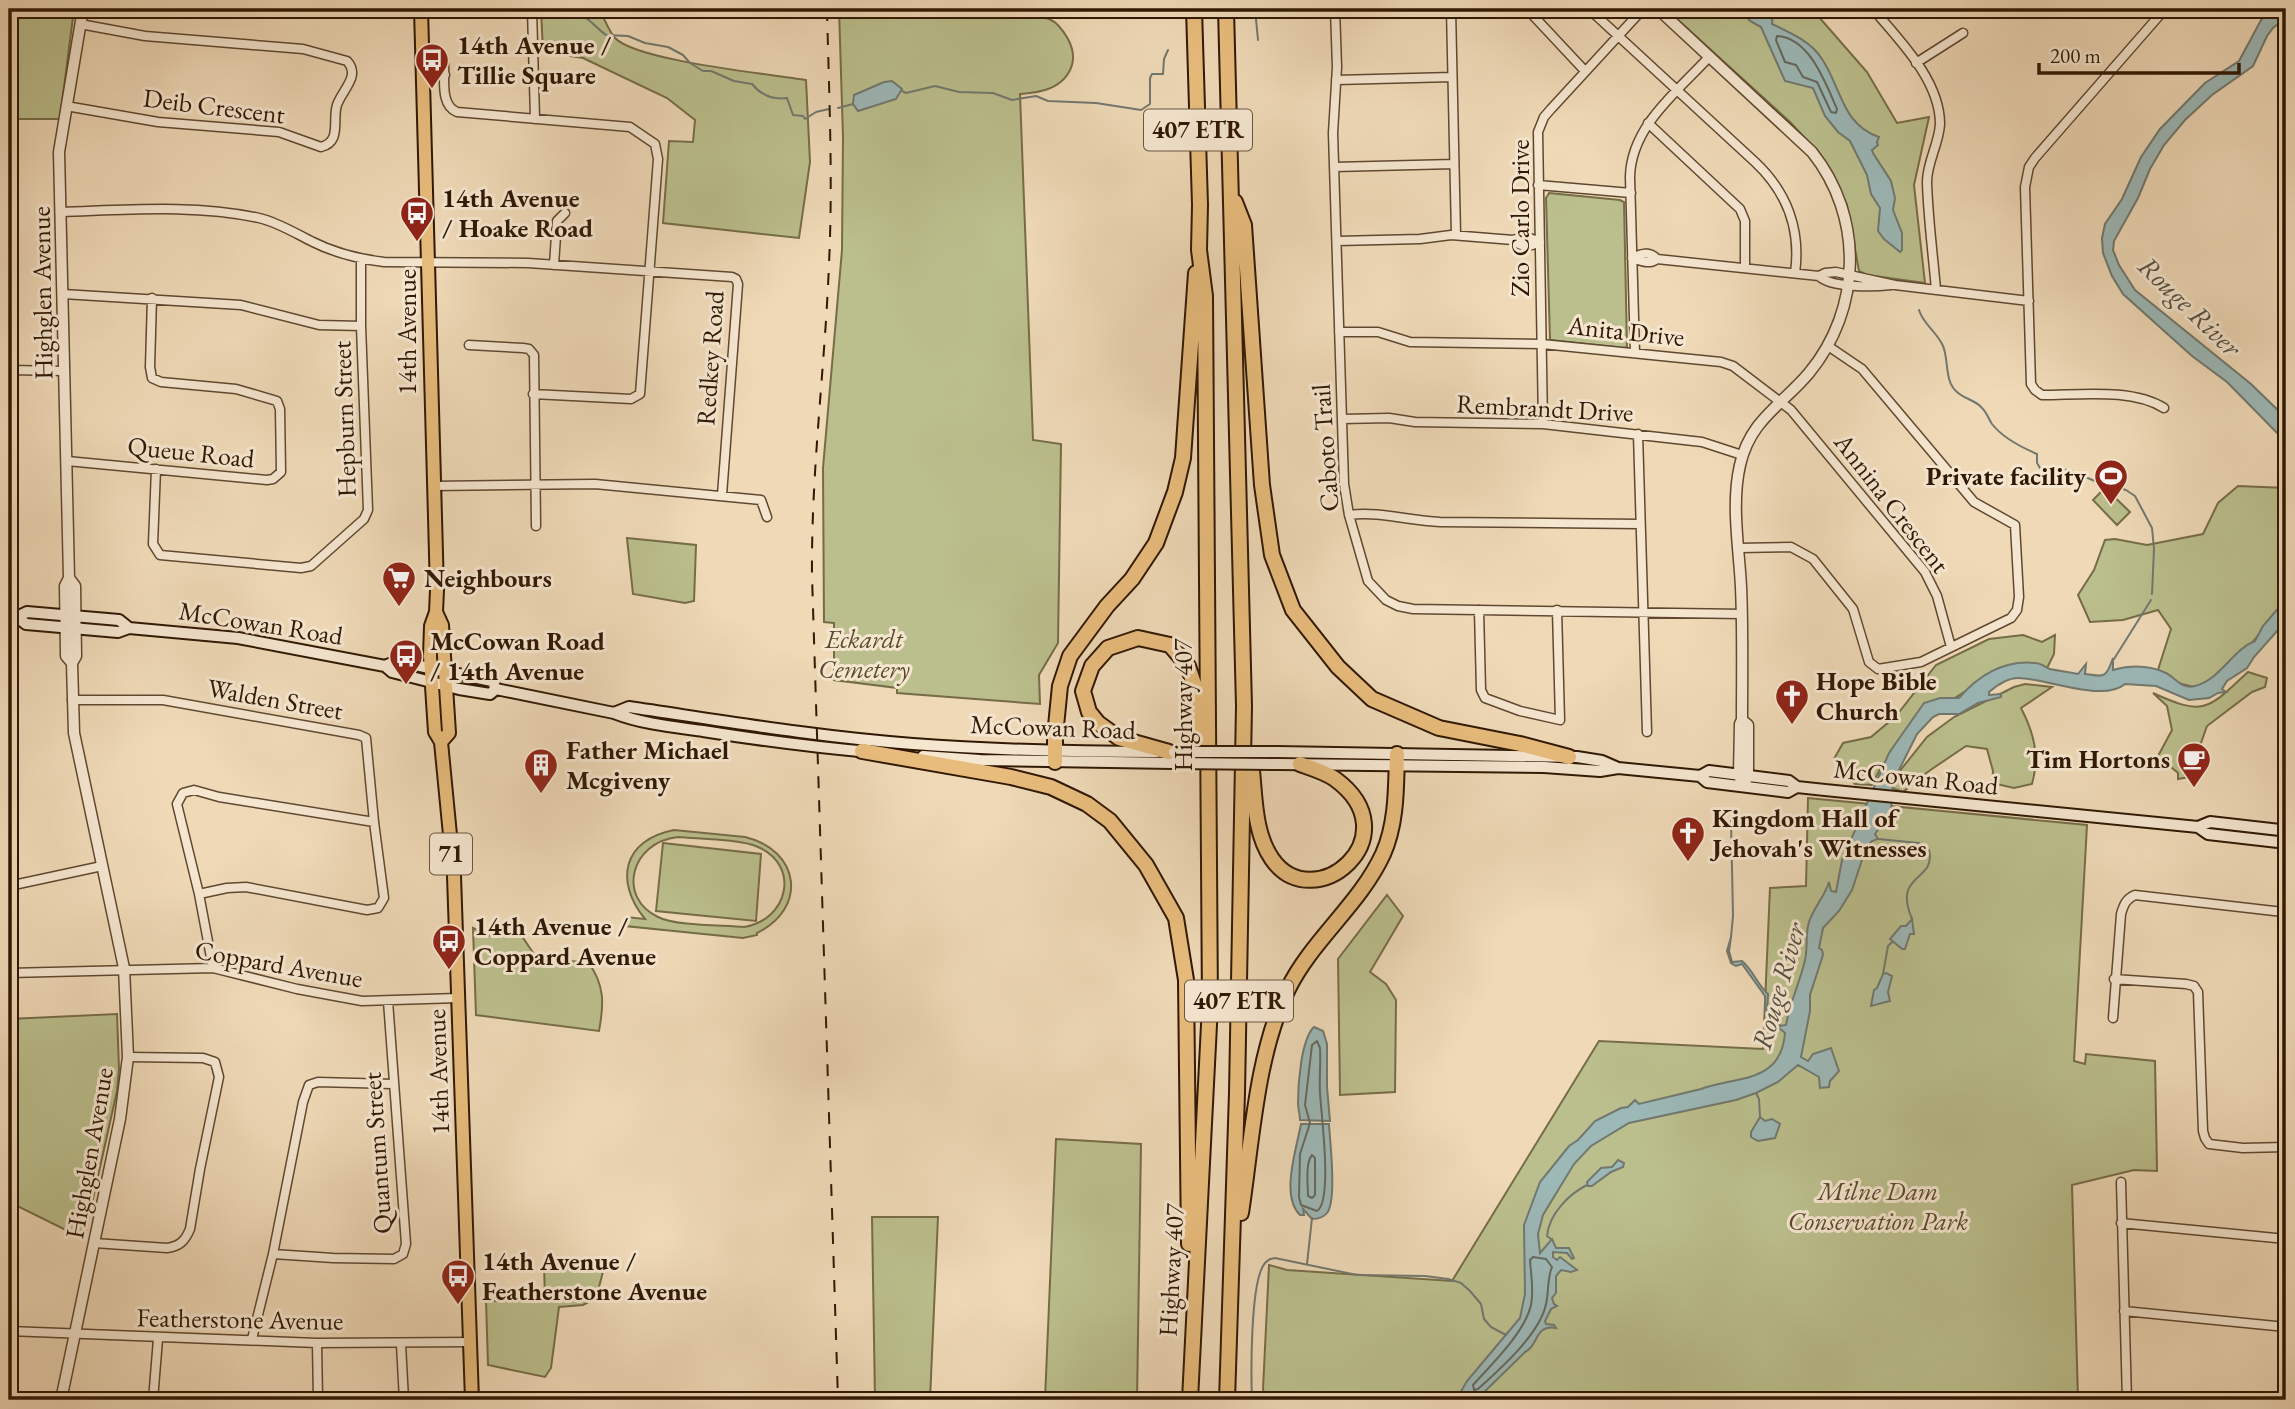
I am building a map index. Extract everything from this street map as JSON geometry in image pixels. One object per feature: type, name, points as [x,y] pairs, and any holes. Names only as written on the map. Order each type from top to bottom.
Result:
[{"type":"highway","name":"Highway 407","points":[[1190,1394],[1210,1005],[1205,296],[1199,250],[1194,9]]},
{"type":"highway","name":"407 ETR","points":[[1226,9],[1244,723],[1237,1093],[1227,1400]]},
{"type":"highway","points":[[1231,189],[1244,225],[1262,485],[1272,555],[1293,610],[1338,667],[1372,699],[1440,728],[1569,757]]},
{"type":"highway","points":[[1055,757],[1060,686],[1070,656],[1107,606],[1132,579],[1156,544],[1175,492],[1182,458],[1193,296],[1199,250]]},
{"type":"highway","points":[[1172,756],[1119,738],[1088,712],[1083,691],[1092,666],[1108,648],[1138,638],[1170,645],[1188,666],[1194,684],[1208,778]]},
{"type":"highway","points":[[1244,723],[1260,835],[1272,859],[1284,872],[1304,879],[1321,880],[1353,859],[1364,837],[1363,816],[1349,791],[1332,777],[1300,764]]},
{"type":"highway","points":[[862,751],[1028,781],[1051,787],[1087,804],[1110,821],[1146,865],[1176,918],[1186,980],[1190,1394]]},
{"type":"highway","points":[[1231,1280],[1259,1091],[1273,1026],[1289,987],[1322,938],[1357,895],[1383,853],[1394,816],[1397,759]]},
{"type":"main road","name":"14th Avenue","points":[[421,9],[436,612],[431,626],[431,675],[435,732],[441,743],[454,876],[472,1400]]},
{"type":"main road","name":"McCowan Road","points":[[13,617],[27,612],[119,620],[129,628]]},
{"type":"main road","name":"14th Avenue","points":[[436,612],[442,625],[449,733],[441,743]]},
{"type":"main road","name":"McCowan Road","points":[[13,617],[26,624],[118,632],[129,628],[238,638],[385,666],[396,661],[445,679],[492,681],[496,689],[614,713],[628,719],[805,747],[980,760],[1277,752],[1600,771],[1618,768],[1700,776],[1707,782],[1743,779],[1789,781],[1797,787],[2198,827],[2210,822],[2280,830],[2286,836]]},
{"type":"main road","name":"McCowan Road","points":[[614,713],[629,707],[794,732],[1055,757]]},
{"type":"main road","name":"McCowan Road","points":[[1172,756],[1279,764],[1397,759],[1569,757],[1602,761],[1618,768]]},
{"type":"street","name":"Highglen Avenue","points":[[61,1400],[120,1119],[128,1057],[124,968],[74,733],[72,700],[72,663],[76,656],[71,616],[75,586],[69,578],[59,152],[83,9]]},
{"type":"street","points":[[532,9],[535,120]]},
{"type":"street","name":"Caboto Trail","points":[[1335,9],[1336,80],[1333,132],[1344,484],[1349,515],[1368,581],[1386,600],[1407,608],[1742,614]]},
{"type":"street","points":[[1451,9],[1456,235]]},
{"type":"street","points":[[1527,9],[1586,71]]},
{"type":"street","points":[[1589,9],[1774,183],[1784,198],[1794,223],[1797,244],[1795,273]]},
{"type":"street","name":"Zio Carlo Drive","points":[[1544,424],[1538,185],[1538,141],[1541,124],[1551,109],[1643,9]]},
{"type":"street","points":[[1658,9],[1800,139],[1821,164],[1833,184],[1845,218],[1850,246],[1850,280],[1840,319],[1828,346],[1805,378],[1767,413],[1742,455],[1736,498],[1742,614],[1742,720],[1748,725],[1743,779]]},
{"type":"street","points":[[1873,9],[1916,63],[1934,97],[1939,113],[1938,135],[1927,181],[1936,290]]},
{"type":"street","points":[[2164,408],[2144,398],[2042,395],[2031,384],[2025,187],[2029,167],[2165,9]]},
{"type":"street","name":"Deib Crescent","points":[[66,106],[158,122],[279,132],[321,148],[333,140],[337,107],[352,79],[352,70],[347,61],[303,49],[145,36],[80,24]]},
{"type":"street","points":[[1916,63],[1963,33]]},
{"type":"street","points":[[1635,353],[1630,193],[1630,169],[1634,150],[1648,123],[1710,56]]},
{"type":"street","points":[[444,65],[446,103],[451,110],[630,127],[655,144],[658,159],[657,188],[640,389],[637,397],[533,394]]},
{"type":"street","points":[[423,73],[444,75]]},
{"type":"street","points":[[1336,80],[1452,77]]},
{"type":"street","points":[[1648,123],[1741,209],[1745,221],[1745,268]]},
{"type":"street","points":[[1334,167],[1454,163]]},
{"type":"street","points":[[1538,185],[1630,193]]},
{"type":"street","name":"Redkey Road","points":[[61,212],[161,209],[247,216],[261,219],[330,249],[361,259],[429,264],[554,265],[736,279],[738,284],[722,495]]},
{"type":"street","points":[[554,265],[557,221],[565,213]]},
{"type":"street","points":[[1336,241],[1420,239],[1456,235],[1513,240],[1519,245],[1530,247],[1540,243]]},
{"type":"street","points":[[1632,258],[1652,262],[1657,259],[1795,273],[1819,276],[1824,281],[1850,280],[2029,301]]},
{"type":"street","name":"Hepburn Street","points":[[156,469],[153,544],[160,555],[301,568],[311,566],[363,519],[368,510],[361,259]]},
{"type":"street","points":[[63,294],[241,304],[319,325],[361,326]]},
{"type":"street","name":"Queue Road","points":[[67,461],[267,480],[273,479],[281,472],[280,409],[277,401],[236,389],[160,382],[152,378],[152,298]]},
{"type":"street","name":"Anita Drive","points":[[1339,332],[1378,332],[1409,342],[1542,344],[1635,353],[1721,362],[1740,371]]},
{"type":"street","points":[[468,345],[529,349],[534,355],[532,369],[536,526]]},
{"type":"street","points":[[1739,548],[1791,547],[1813,559],[1853,609],[1870,662],[1875,668],[1910,665],[2006,622],[2017,610],[2016,527],[1974,502],[1862,369],[1828,346]]},
{"type":"street","points":[[9,370],[65,371]]},
{"type":"street","name":"Annina Crescent","points":[[1740,371],[1791,410],[1925,572],[1937,596],[1951,646]]},
{"type":"street","name":"Rembrandt Drive","points":[[1342,419],[1389,418],[1415,422],[1544,424],[1707,442],[1742,455]]},
{"type":"street","points":[[1638,435],[1647,732]]},
{"type":"street","points":[[433,486],[605,484],[761,500],[767,517]]},
{"type":"street","points":[[1349,515],[1379,513],[1413,521],[1440,522],[1640,524]]},
{"type":"street","points":[[1479,610],[1481,690],[1485,698],[1520,711],[1560,720],[1558,610]]},
{"type":"street","name":"Walden Street","points":[[72,700],[163,701],[366,738],[384,898],[378,908],[367,910],[246,887],[199,894]]},
{"type":"street","points":[[213,968],[199,894],[177,804],[183,793],[194,790],[219,797],[374,822]]},
{"type":"street","points":[[2286,862],[2283,912],[2286,1050]]},
{"type":"street","points":[[9,886],[102,866]]},
{"type":"street","points":[[2113,1018],[2121,914],[2129,897],[2135,895],[2283,912]]},
{"type":"street","name":"Coppard Avenue","points":[[9,973],[124,968],[213,968],[297,989],[362,1001],[458,998]]},
{"type":"street","points":[[2115,979],[2186,984],[2194,986],[2198,992],[2203,1130],[2209,1144],[2243,1148],[2286,1147]]},
{"type":"street","name":"Quantum Street","points":[[273,1254],[394,1259],[403,1254],[405,1244],[388,1001]]},
{"type":"street","points":[[94,1243],[167,1248],[178,1245],[187,1237],[219,1077],[215,1062],[203,1058],[128,1057]]},
{"type":"street","points":[[252,1339],[273,1254],[303,1102],[309,1085],[318,1082],[394,1084]]},
{"type":"street","points":[[2121,1182],[2127,1400]]},
{"type":"street","points":[[2121,1223],[2286,1239]]},
{"type":"street","points":[[2124,1311],[2286,1327]]},
{"type":"street","name":"Featherstone Avenue","points":[[9,1331],[158,1339],[252,1339],[317,1343],[471,1342]]},
{"type":"street","points":[[153,1400],[158,1339]]},
{"type":"street","points":[[317,1343],[318,1400]]},
{"type":"street","points":[[401,1344],[404,1400]]},
{"type":"green space","points":[[9,9],[74,9],[60,119],[16,119],[15,128],[9,128]]},
{"type":"green space","points":[[541,9],[599,9],[615,38],[628,46],[676,60],[806,80],[810,162],[799,238],[663,223],[669,141],[693,142],[695,120],[667,98],[583,58],[543,52]]},
{"type":"green space","name":"Eckardt Cemetery","points":[[839,9],[1017,9],[1017,13],[1055,22],[1072,48],[1069,72],[1058,84],[1038,92],[1020,94],[1033,440],[1061,444],[1058,643],[1039,675],[1040,704],[897,693],[897,688],[834,680],[834,623],[824,622],[823,468],[842,250],[843,137]]},
{"type":"green space","points":[[1666,9],[1812,9],[1867,72],[1897,123],[1929,117],[1914,185],[1925,283],[1867,275],[1859,271],[1847,205],[1832,172],[1820,154],[1791,123]]},
{"type":"green space","points":[[1549,193],[1624,202],[1627,347],[1550,340],[1546,198]]},
{"type":"green space","points":[[2238,486],[2286,488],[2286,603],[2251,644],[2202,689],[2178,683],[2157,673],[2171,629],[2158,610],[2123,620],[2090,622],[2078,595],[2094,570],[2105,540],[2115,539],[2147,545],[2203,534],[2218,503]]},
{"type":"green space","name":"Private facility","points":[[2105,488],[2130,512],[2117,525],[2093,500]]},
{"type":"green space","points":[[627,538],[696,545],[694,601],[685,603],[633,594]]},
{"type":"green space","points":[[2023,635],[2042,642],[2055,635],[2054,654],[2046,670],[2025,665],[1950,701],[1881,767],[1872,785],[1855,784],[1834,759],[1843,743],[1871,737],[1896,716],[1936,665],[1989,639]]},
{"type":"green space","points":[[2248,672],[2267,678],[2265,687],[2252,692],[2207,726],[2189,777],[2178,779],[2178,773],[2158,756],[2172,730],[2167,706],[2153,693],[2184,705],[2205,705],[2224,694]]},
{"type":"green space","points":[[2025,684],[2052,687],[2021,708],[2034,745],[2032,784],[2014,788],[1992,783],[1993,771],[1987,749],[1966,746],[1903,792],[1892,788],[1895,777],[1927,737],[1954,717]]},
{"type":"green space","name":"Milne Dam Conservation Park","points":[[1808,798],[2087,825],[2074,1061],[2085,1064],[2086,1054],[2155,1061],[2157,1171],[2134,1170],[2072,1185],[2078,1400],[1265,1400],[1263,1389],[1269,1265],[1287,1270],[1452,1281],[1599,1041],[1763,1049],[1770,888],[1806,886]]},
{"type":"green space","points":[[674,830],[745,837],[763,844],[777,854],[786,866],[791,880],[790,895],[784,909],[757,935],[743,938],[625,926],[626,917],[645,919],[629,890],[629,864],[634,853],[657,835]],"holes":[[[678,837],[741,842],[758,847],[772,856],[784,879],[784,891],[779,904],[759,922],[744,927],[700,925],[658,917],[645,908],[637,897],[635,872],[649,849],[662,841]]]},
{"type":"green space","points":[[663,843],[761,854],[756,921],[656,911]]},
{"type":"green space","points":[[1387,895],[1403,916],[1370,972],[1386,984],[1396,1000],[1395,1092],[1340,1095],[1338,959]]},
{"type":"green space","points":[[473,928],[488,936],[517,929],[538,960],[588,962],[598,979],[602,995],[599,1031],[476,1015]]},
{"type":"green space","points":[[117,1014],[117,1091],[84,1239],[9,1202],[9,1019]]},
{"type":"green space","points":[[1056,1139],[1141,1144],[1137,1400],[1045,1400]]},
{"type":"green space","points":[[872,1217],[938,1217],[930,1400],[875,1400]]},
{"type":"green space","points":[[544,1264],[604,1268],[596,1298],[583,1305],[559,1307],[551,1368],[545,1377],[488,1365],[486,1301],[545,1300]]},
{"type":"water","points":[[1740,9],[1773,9],[1772,24],[1800,38],[1818,53],[1857,124],[1879,137],[1878,145],[1872,150],[1891,181],[1895,198],[1893,210],[1902,233],[1900,252],[1878,231],[1880,208],[1871,194],[1867,175],[1850,141],[1838,132],[1825,116],[1813,88],[1785,81],[1761,27],[1750,21]]},
{"type":"water","points":[[2273,9],[2286,9],[2286,18],[2267,36],[2253,66],[2212,95],[2185,120],[2164,145],[2114,241],[2113,250],[2135,290],[2251,384],[2286,418],[2286,442],[2227,382],[2192,356],[2123,294],[2103,253],[2102,238],[2105,224],[2122,199],[2141,157],[2160,129],[2205,83],[2239,61],[2261,20]]},
{"type":"water","points":[[892,81],[902,89],[896,99],[858,111],[853,104],[854,95]]},
{"type":"water","points":[[2286,599],[2286,621],[2247,668],[2227,681],[2222,689],[2226,692],[2209,698],[2189,700],[2156,686],[2125,684],[2103,691],[2014,678],[1989,692],[1989,695],[2001,694],[2001,697],[1978,703],[1959,714],[1939,714],[1933,717],[1917,734],[1893,782],[1891,812],[1875,834],[1878,839],[1866,848],[1852,890],[1839,911],[1823,928],[1819,948],[1823,955],[1810,995],[1810,1011],[1801,1057],[1808,1061],[1813,1054],[1831,1048],[1839,1071],[1830,1081],[1829,1087],[1820,1088],[1819,1077],[1798,1065],[1778,1082],[1756,1093],[1736,1100],[1629,1123],[1591,1146],[1574,1164],[1543,1215],[1538,1234],[1540,1253],[1552,1239],[1556,1248],[1569,1248],[1574,1258],[1567,1253],[1553,1252],[1553,1257],[1557,1260],[1560,1257],[1577,1270],[1561,1270],[1556,1276],[1556,1293],[1552,1298],[1557,1306],[1551,1309],[1545,1321],[1556,1328],[1540,1332],[1533,1345],[1476,1400],[1456,1400],[1467,1381],[1520,1318],[1525,1294],[1524,1225],[1540,1182],[1569,1146],[1595,1121],[1628,1107],[1635,1100],[1639,1104],[1742,1079],[1766,1070],[1775,1061],[1782,1050],[1785,1033],[1779,1028],[1774,1017],[1765,1012],[1765,996],[1742,964],[1736,966],[1731,963],[1727,951],[1731,937],[1729,951],[1732,962],[1742,961],[1746,965],[1768,994],[1767,1010],[1775,1014],[1780,1026],[1786,1025],[1805,960],[1811,917],[1829,882],[1831,891],[1836,892],[1842,860],[1889,753],[1924,703],[1940,698],[1959,698],[1975,682],[1993,671],[2024,663],[2037,663],[2050,669],[2078,674],[2086,664],[2085,674],[2101,676],[2106,673],[2113,658],[2113,670],[2153,668],[2183,685],[2195,686],[2212,677],[2255,641],[2263,626]]},
{"type":"water","points":[[1912,919],[1914,934],[1910,934],[1905,949],[1902,949],[1890,939],[1901,926],[1906,926]]},
{"type":"water","points":[[1886,973],[1892,976],[1888,992],[1890,1001],[1871,1006],[1874,990]]},
{"type":"water","points":[[1314,1027],[1323,1031],[1327,1044],[1330,1121],[1300,1120],[1298,1095],[1301,1063],[1306,1041]]},
{"type":"water","points":[[1760,1117],[1765,1121],[1772,1119],[1780,1124],[1775,1138],[1758,1141],[1751,1137]]},
{"type":"water","points":[[1301,1124],[1329,1124],[1332,1196],[1327,1213],[1312,1219],[1303,1209],[1304,1215],[1300,1215],[1291,1196],[1290,1184]]},
{"type":"water","points":[[1618,1160],[1624,1163],[1623,1167],[1588,1186],[1587,1182],[1601,1168],[1612,1167]]},
{"type":"waterway","points":[[571,9],[573,14],[587,19],[606,35],[628,36],[645,43],[668,47],[703,71],[752,84],[763,94],[772,97],[787,98],[793,115],[803,116],[805,119],[816,112],[829,109]]},
{"type":"waterway","points":[[1255,9],[1258,40]]},
{"type":"waterway","points":[[902,91],[906,93],[935,86],[959,92],[993,93],[1012,100],[1036,96],[1048,101],[1096,103],[1141,110],[1150,104],[1150,78],[1152,74],[1163,74],[1168,50]]},
{"type":"waterway","points":[[838,108],[853,104]]},
{"type":"waterway","points":[[1919,310],[1943,346],[1948,376],[1953,387],[1959,394],[1980,406],[2001,433],[2037,454],[2040,468],[2068,470],[2126,490],[2135,496],[2152,528],[2152,594]]},
{"type":"waterway","points":[[2114,659],[2151,600]]},
{"type":"waterway","points":[[1731,820],[1731,937]]},
{"type":"waterway","points":[[1878,839],[1919,843],[1929,850],[1927,868],[1907,893],[1912,919]]},
{"type":"waterway","points":[[1883,974],[1888,946],[1892,942]]},
{"type":"waterway","points":[[1756,1093],[1760,1117]]},
{"type":"waterway","points":[[1551,1239],[1547,1236],[1556,1213],[1567,1199],[1587,1185]]},
{"type":"waterway","points":[[1307,1264],[1312,1218]]},
{"type":"waterway","points":[[1252,1400],[1252,1328],[1256,1288],[1265,1263],[1275,1258],[1357,1275],[1425,1276],[1461,1283],[1481,1304],[1484,1319],[1491,1327],[1506,1335]]},
{"type":"railway","points":[[827,9],[830,232],[812,576],[838,1400]]},
{"type":"place","name":"14th Avenue / Tillie Square","points":[[432,90]]},
{"type":"place","name":"14th Avenue / Hoake Road","points":[[417,243]]},
{"type":"place","name":"Private facility","points":[[2111,506]]},
{"type":"place","name":"Neighbours","points":[[399,608]]},
{"type":"place","name":"McCowan Road / 14th Avenue","points":[[406,686]]},
{"type":"place","name":"Hope Bible Church","points":[[1792,726]]},
{"type":"place","name":"Tim Hortons","points":[[2194,789]]},
{"type":"place","name":"Father Michael Mcgiveny","points":[[541,795]]},
{"type":"place","name":"Kingdom Hall of Jehovah's Witnesses","points":[[1688,863]]},
{"type":"place","name":"14th Avenue / Coppard Avenue","points":[[449,971]]},
{"type":"place","name":"14th Avenue / Featherstone Avenue","points":[[458,1306]]},
{"type":"water label","name":"Rouge River","points":[[2190,306]]},
{"type":"water label","name":"Rouge River","points":[[1778,986]]}]
